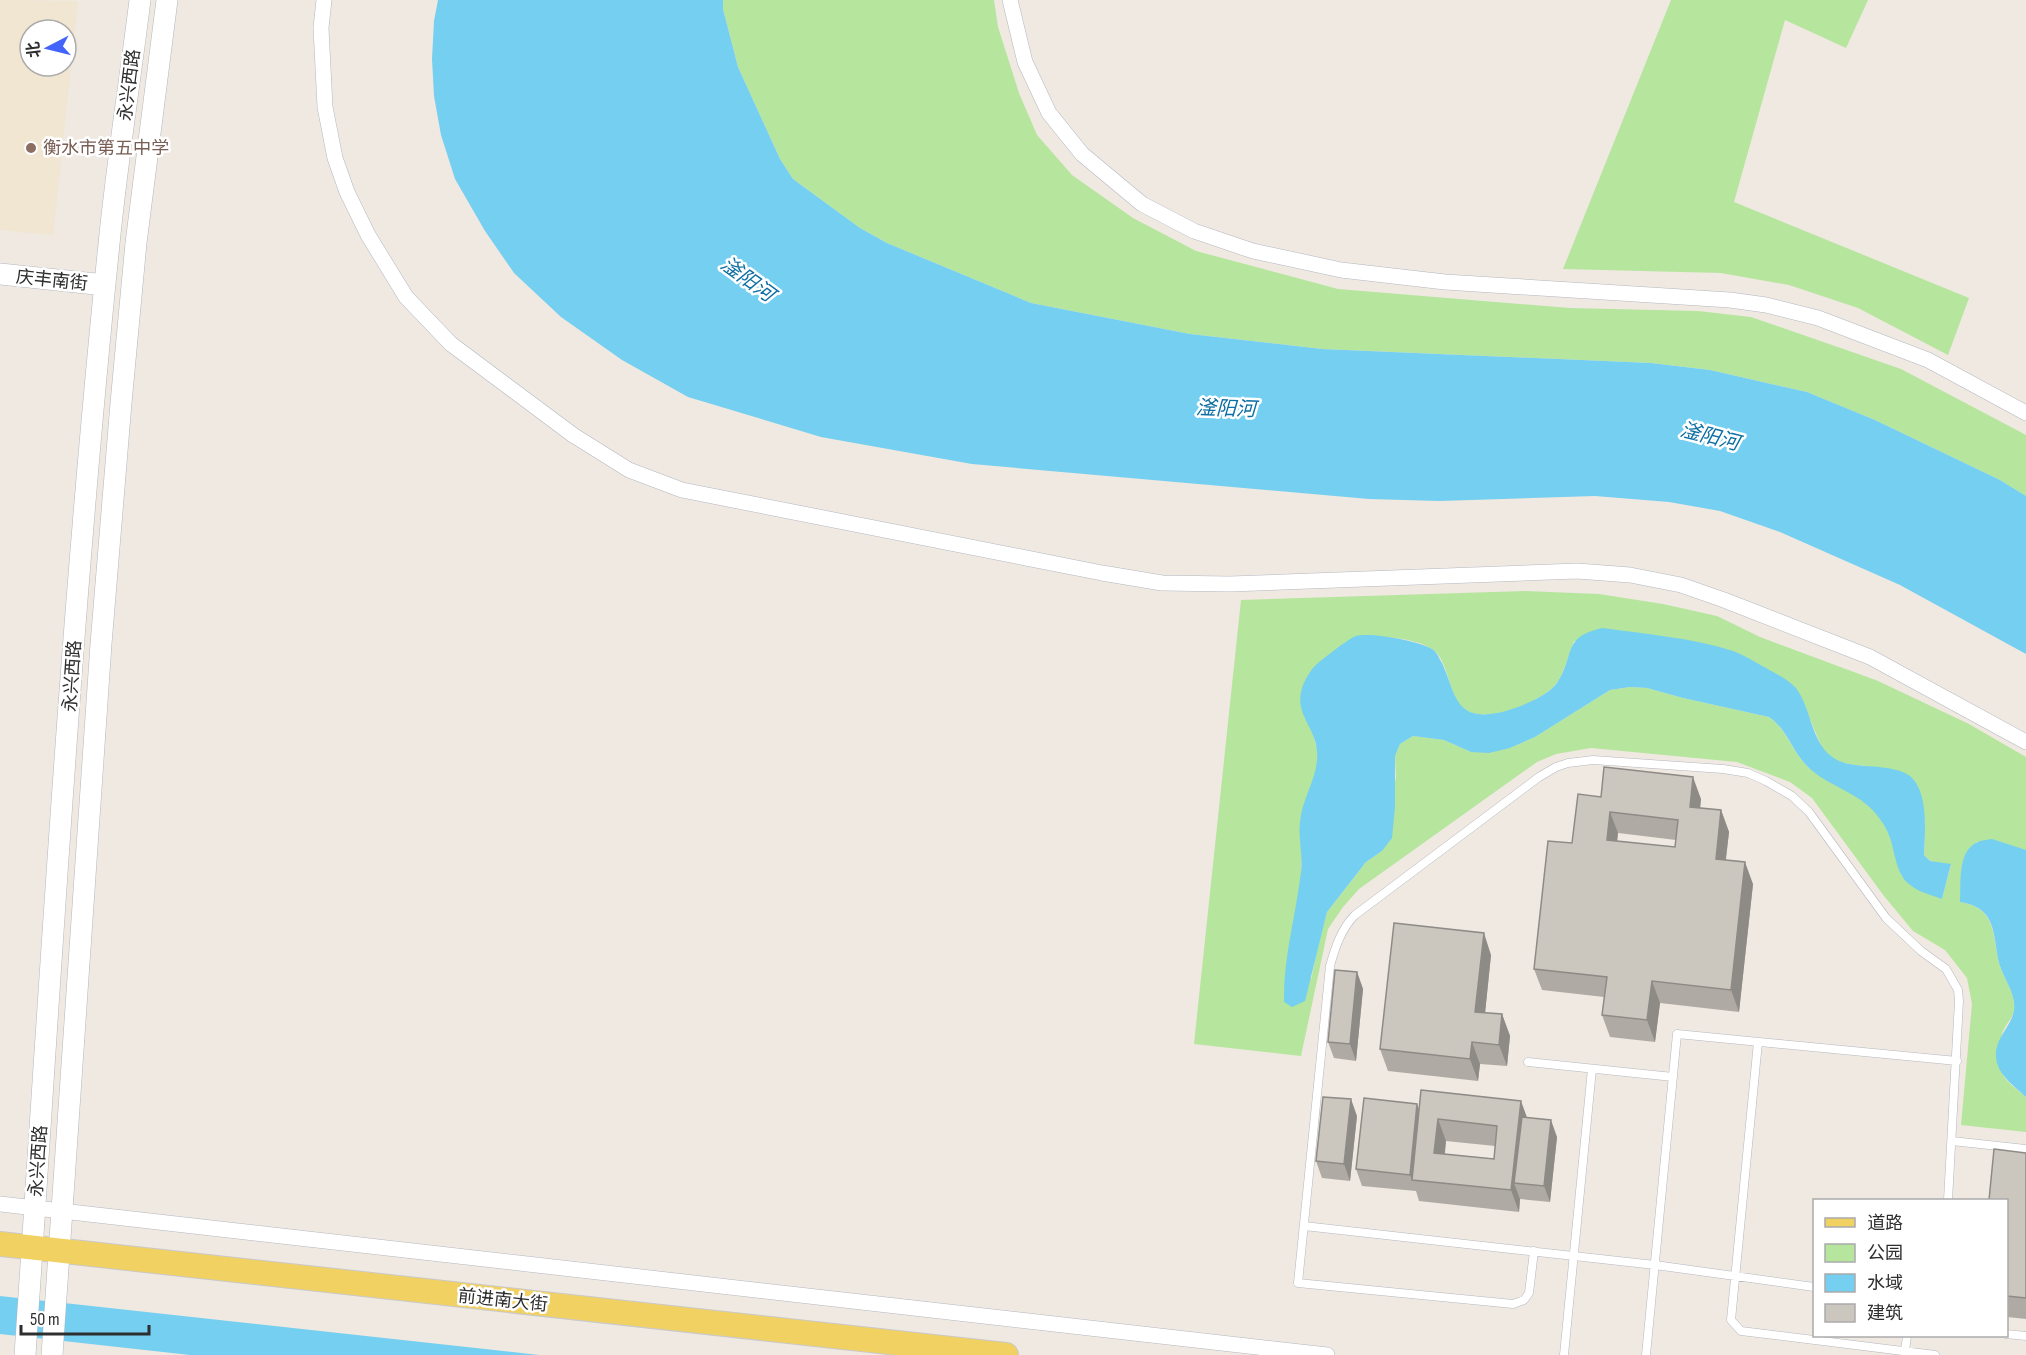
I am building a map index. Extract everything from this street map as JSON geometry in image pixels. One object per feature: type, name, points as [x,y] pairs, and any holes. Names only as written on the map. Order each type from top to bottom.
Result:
[{"type":"main road","name":"永兴西路","points":[[25,1355],[74,641],[105,285],[140,0]]},
{"type":"main road","name":"永兴西路","points":[[52,1355],[101,644],[121,403],[136,243],[167,0]]},
{"type":"main road","name":"庆丰南街","points":[[0,274],[105,285]]},
{"type":"main road","name":"前进南大街","points":[[0,1244],[896,1349],[1006,1355]]},
{"type":"street","points":[[324,0],[321,28],[326,107],[335,158],[347,192],[368,235],[406,297],[451,344],[573,435],[629,470],[682,490],[1161,583],[1230,584],[1577,571],[1640,577],[1681,585],[1870,657],[2026,742]]},
{"type":"street","points":[[1010,0],[1025,62],[1049,113],[1082,154],[1142,204],[1194,231],[1252,251],[1341,270],[1445,282],[1730,300],[1766,305],[1818,318],[1928,360],[2026,413]]},
{"type":"street","points":[[0,1204],[1328,1355]]},
{"type":"lane","points":[[1534,1251],[1530,1293],[1524,1300],[1513,1304],[1298,1283],[1330,966],[1347,923],[1354,915],[1539,777],[1568,763],[1593,760],[1723,769],[1748,773],[1766,781],[1792,796],[1809,812],[1886,918],[1921,951],[1946,969],[1958,990],[1959,1001],[1948,1199]]},
{"type":"lane","points":[[1646,1355],[1677,1034],[1957,1061]]},
{"type":"lane","points":[[1758,1042],[1731,1320],[1740,1331],[1935,1355]]},
{"type":"lane","points":[[1528,1062],[1673,1077]]},
{"type":"lane","points":[[1564,1355],[1592,1069]]},
{"type":"lane","points":[[1952,1141],[2026,1149]]},
{"type":"lane","points":[[1304,1226],[1655,1265],[1813,1287]]},
{"type":"lane","points":[[2008,1334],[2026,1336]]},
{"type":"lane","points":[[1905,1351],[1906,1337]]},
{"type":"shaded area","name":"衡水市第五中学","points":[[0,0],[78,1],[76,18],[18,18],[18,78],[70,78],[53,235],[0,230]]},
{"type":"green space","points":[[723,0],[994,0],[998,27],[1019,93],[1037,135],[1072,175],[1133,218],[1196,251],[1338,289],[1570,308],[1698,311],[1751,317],[1901,369],[2026,435],[2026,496],[2000,480],[1875,420],[1807,392],[1710,370],[1651,363],[1322,349],[1190,334],[1031,303],[887,243],[860,228],[793,179],[780,159],[738,67],[723,9]]},
{"type":"green space","points":[[1671,0],[1868,0],[1846,48],[1785,20],[1734,202],[1969,298],[1948,355],[1858,308],[1789,285],[1721,273],[1563,269]]},
{"type":"green space","points":[[1525,591],[1599,594],[1663,604],[1717,616],[1760,637],[1878,681],[1969,724],[2026,757],[2026,850],[1977,842],[1966,854],[1963,862],[1960,902],[1981,910],[1987,917],[1994,935],[2000,966],[2012,995],[2013,1014],[2001,1037],[2000,1067],[2008,1082],[2026,1097],[2026,1132],[1961,1125],[1972,1004],[1967,978],[1945,950],[1913,931],[1884,896],[1812,798],[1790,782],[1737,762],[1591,748],[1556,754],[1537,762],[1359,889],[1343,907],[1328,929],[1301,1056],[1194,1044],[1241,600]],"holes":[[[1356,636],[1406,640],[1432,649],[1445,667],[1453,692],[1461,706],[1481,715],[1495,714],[1524,705],[1548,691],[1561,675],[1574,641],[1795,688],[1822,747],[1833,759],[1848,764],[1885,769],[1912,778],[1917,787],[1924,815],[1924,855],[1930,861],[1951,865],[1942,899],[1902,876],[1889,834],[1875,812],[1859,798],[1809,768],[1798,756],[1781,728],[1769,717],[1647,688],[1630,687],[1610,690],[1535,737],[1510,748],[1471,752],[1444,740],[1413,736],[1400,744],[1395,756],[1396,777],[1382,851],[1366,862],[1327,912],[1311,980],[1301,870],[1310,788],[1317,771],[1317,750],[1312,729]]]},
{"type":"water","name":"滏阳河","points":[[438,0],[723,0],[723,9],[738,67],[780,159],[793,179],[860,228],[887,243],[1031,303],[1190,334],[1322,349],[1651,363],[1710,370],[1807,392],[1875,420],[2000,480],[2026,496],[2026,654],[1900,585],[1780,532],[1720,511],[1669,502],[1595,496],[1440,501],[1369,499],[972,464],[821,437],[688,397],[622,360],[561,317],[514,273],[485,231],[455,179],[441,135],[434,96],[432,59],[434,21]]},
{"type":"water","points":[[1603,628],[1685,640],[1741,654],[1782,677],[1796,688],[1819,742],[1824,750],[1836,760],[1848,764],[1891,769],[1910,776],[1916,783],[1923,802],[1924,855],[1930,861],[1951,864],[1942,899],[1916,889],[1905,880],[1901,875],[1887,831],[1876,814],[1861,800],[1808,767],[1781,728],[1769,717],[1647,688],[1630,687],[1610,690],[1535,737],[1510,748],[1489,753],[1471,752],[1444,740],[1413,736],[1400,744],[1395,756],[1395,807],[1392,838],[1382,851],[1366,862],[1327,912],[1305,1001],[1292,1007],[1284,1002],[1288,953],[1301,872],[1301,813],[1317,761],[1316,743],[1303,714],[1300,697],[1304,682],[1314,667],[1356,636],[1372,635],[1406,640],[1426,646],[1435,652],[1442,663],[1454,694],[1464,709],[1472,713],[1497,713],[1530,702],[1546,693],[1557,683],[1563,673],[1575,642],[1581,636]]},
{"type":"water","points":[[1992,839],[2026,850],[2026,1097],[2007,1079],[1997,1063],[1996,1050],[2012,1016],[2014,1004],[2012,993],[2000,966],[1992,925],[1982,910],[1960,902],[1962,868],[1966,852],[1978,842]]},
{"type":"water","points":[[0,1296],[539,1355],[190,1355],[0,1334]]},
{"type":"building","points":[[1604,767],[1693,777],[1690,807],[1721,810],[1716,859],[1745,862],[1731,990],[1652,981],[1647,1020],[1602,1015],[1607,977],[1534,969],[1548,841],[1572,843],[1578,794],[1601,797]],"holes":[[[1610,812],[1678,820],[1675,847],[1607,840]]]},
{"type":"building","points":[[1394,923],[1484,933],[1475,1012],[1502,1014],[1499,1045],[1472,1042],[1470,1059],[1380,1049]]},
{"type":"building","points":[[1335,970],[1357,972],[1350,1044],[1328,1042]]},
{"type":"building","points":[[1421,1090],[1521,1101],[1511,1190],[1412,1180]],"holes":[[[1438,1119],[1497,1126],[1494,1159],[1434,1153]]]},
{"type":"building","points":[[1323,1097],[1351,1099],[1344,1164],[1316,1161]]},
{"type":"building","points":[[1364,1098],[1417,1104],[1410,1175],[1356,1169]]},
{"type":"building","points":[[1522,1117],[1551,1120],[1544,1186],[1514,1183]]},
{"type":"building","points":[[1994,1149],[2026,1153],[2026,1298],[2008,1296],[2008,1199],[1989,1199]]},
{"type":"place","name":"衡水市第五中学","points":[[31,148]]}]
